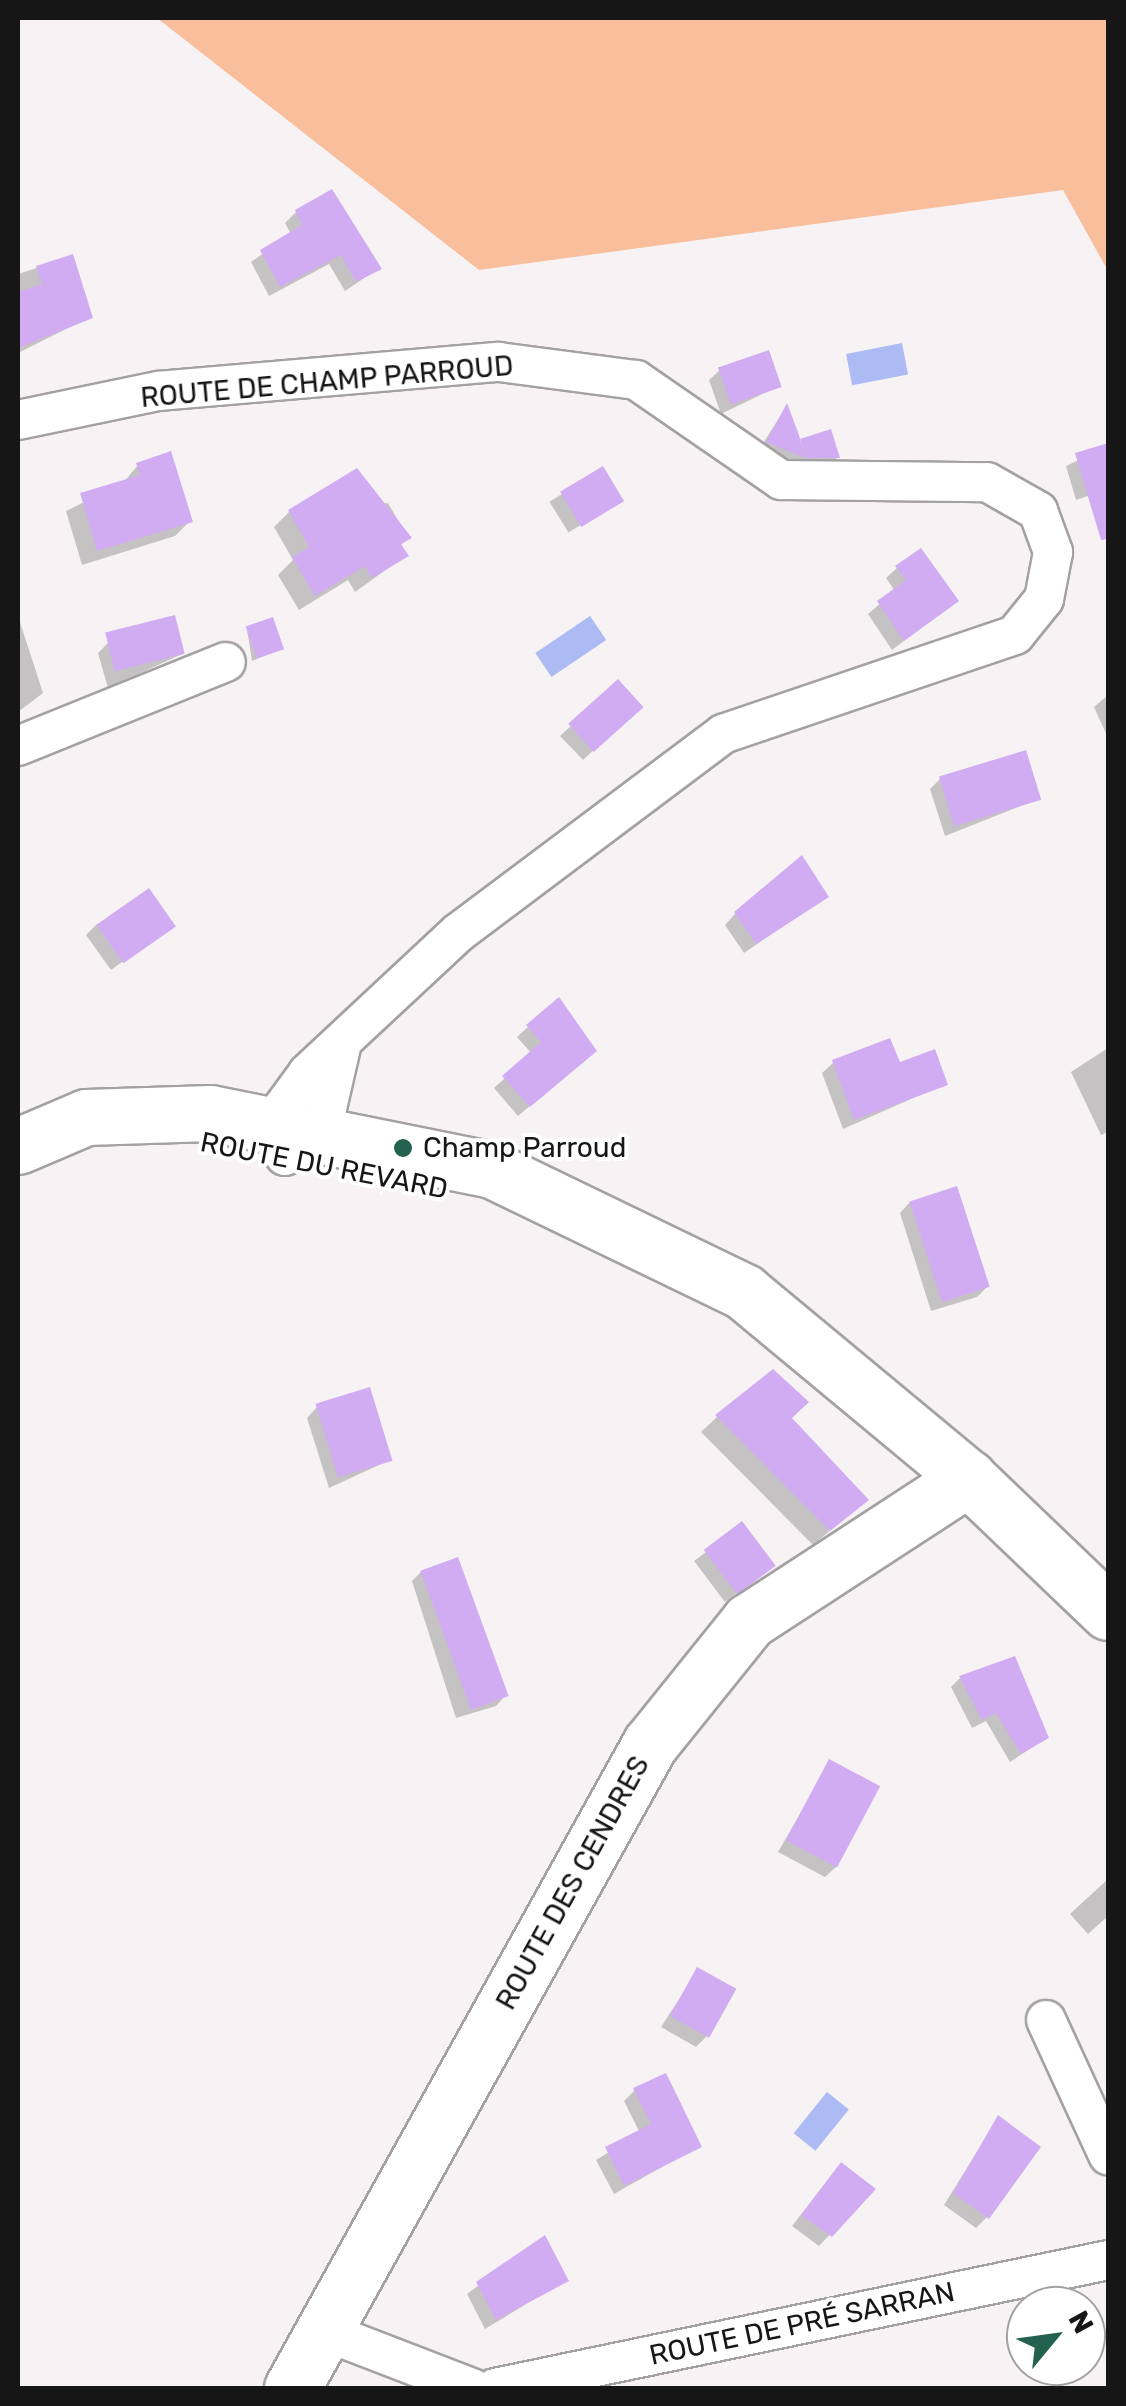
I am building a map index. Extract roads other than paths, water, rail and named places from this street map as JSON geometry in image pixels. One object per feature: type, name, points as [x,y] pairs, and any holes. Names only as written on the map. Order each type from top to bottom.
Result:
[{"type":"main road","name":"ROUTE DU REVARD","points":[[18,1147],[162,1135],[293,1136],[492,1170],[628,1229],[744,1292],[968,1478],[1108,1612]]},
{"type":"main road","name":"ROUTE DES CENDRES","points":[[292,2388],[650,1744],[749,1621],[968,1478]]},
{"type":"street","name":"ROUTE DE CHAMP PARROUD","points":[[18,420],[158,392],[499,362],[636,380],[782,480],[907,488],[987,482],[1038,511],[1053,552],[1044,599],[1015,636],[723,734],[459,932],[341,1047],[308,1073],[293,1136]]},
{"type":"street","points":[[18,746],[226,662]]},
{"type":"street","points":[[293,1136],[341,1047]]},
{"type":"street","points":[[1046,2020],[1108,2155]]},
{"type":"street","name":"ROUTE DE PRÉ SARRAN","points":[[496,2388],[1108,2260]]},
{"type":"street","points":[[324,2331],[472,2388]]},
{"type":"water","points":[[902,343],[908,374],[852,385],[846,354]]},
{"type":"water","points":[[590,616],[606,640],[552,677],[535,653]]},
{"type":"water","points":[[827,2092],[849,2110],[815,2151],[794,2133]]},
{"type":"place","name":"Champ Parroud","points":[[403,1148]]}]
